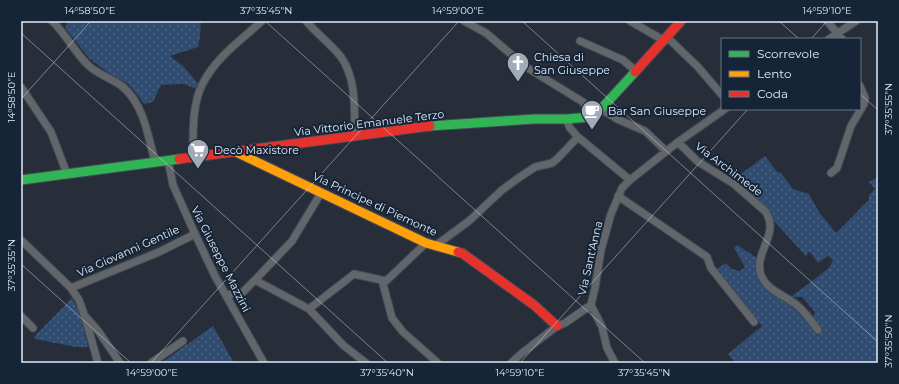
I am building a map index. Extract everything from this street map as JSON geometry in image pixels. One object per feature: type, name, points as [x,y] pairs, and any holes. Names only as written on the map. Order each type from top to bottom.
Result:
[{"type":"street","points":[[52,21],[90,66],[122,86],[134,98],[146,127],[155,162]]},
{"type":"street","points":[[306,21],[340,56],[350,75],[353,92],[354,136]]},
{"type":"street","points":[[464,21],[486,33],[526,67],[583,102],[591,117],[636,71],[681,21]]},
{"type":"street","points":[[630,21],[663,40],[670,40],[698,67],[721,93]]},
{"type":"street","points":[[828,21],[840,36],[856,21]]},
{"type":"street","points":[[193,157],[193,122],[202,85],[219,59],[259,22]]},
{"type":"street","points":[[580,41],[623,60],[636,71]]},
{"type":"street","points":[[21,87],[51,132],[67,174]]},
{"type":"street","points":[[861,88],[866,98],[861,109]]},
{"type":"street","points":[[601,108],[617,119],[645,131],[666,151]]},
{"type":"street","name":"Via Sant'Anna","points":[[511,363],[557,326],[565,323],[591,305],[601,250],[618,196],[622,188],[666,151],[724,110]]},
{"type":"street","points":[[831,173],[837,168],[851,126],[860,110]]},
{"type":"street","name":"Via Vittorio Emanuele Terzo","points":[[21,180],[437,126],[534,119],[591,117]]},
{"type":"street","points":[[566,119],[570,128],[578,138],[630,180]]},
{"type":"street","points":[[436,246],[468,221],[502,190],[535,167],[549,164],[557,159],[578,138]]},
{"type":"street","name":"Via Archimede","points":[[678,142],[697,161],[734,184],[765,211],[768,216],[771,230],[760,259],[761,275],[768,287],[798,306],[818,330]]},
{"type":"street","name":"Via Principe di Piemonte","points":[[236,152],[426,243],[462,253],[534,305],[557,326]]},
{"type":"street","name":"Via Giuseppe Mazzini","points":[[168,160],[173,185],[195,234],[226,295],[264,363]]},
{"type":"street","points":[[226,295],[243,292],[292,241],[321,193]]},
{"type":"street","points":[[618,196],[707,257],[711,268],[754,322]]},
{"type":"street","name":"Via Giovanni Gentile","points":[[71,288],[159,252],[195,234]]},
{"type":"street","points":[[21,240],[71,288],[79,300],[98,363]]},
{"type":"street","points":[[309,310],[354,274],[386,281],[426,243]]},
{"type":"street","points":[[255,280],[309,310],[343,345],[366,363]]},
{"type":"street","points":[[382,280],[392,318],[403,332],[438,363]]},
{"type":"street","points":[[591,305],[602,327],[607,348],[615,363]]},
{"type":"street","points":[[21,316],[33,328]]},
{"type":"street","points":[[85,317],[99,332],[120,363]]},
{"type":"street","points":[[151,363],[183,341]]},
{"type":"shaded area","points":[[68,21],[201,21],[198,47],[170,56],[184,67],[199,85],[197,89],[184,84],[161,85],[153,102],[144,104],[128,84],[107,72],[90,59],[65,28]]},
{"type":"shaded area","points":[[765,156],[793,189],[809,194],[819,212],[836,233],[869,200],[869,195],[875,189],[869,182],[878,177],[878,363],[735,363],[728,354],[762,326],[715,270],[726,263],[732,269],[740,271],[745,267],[734,248],[737,245],[757,258],[759,278],[768,290],[799,312],[818,336],[821,328],[813,317],[815,312],[802,297],[791,297],[829,268],[833,260],[828,256],[818,263],[811,253],[808,252],[806,256],[773,220],[769,210],[753,195],[733,180]]},
{"type":"shaded area","points":[[72,298],[80,314],[88,347],[76,347],[35,339],[34,337]]},
{"type":"shaded area","points":[[213,326],[234,363],[161,363]]},
{"type":"traffic: fast","points":[[430,126],[591,117],[601,109],[635,72]]},
{"type":"traffic: fast","points":[[21,180],[179,159]]},
{"type":"traffic: slow","points":[[236,152],[426,243],[458,252]]},
{"type":"traffic: jam","points":[[635,72],[681,21]]},
{"type":"traffic: jam","points":[[179,159],[430,126]]},
{"type":"traffic: jam","points":[[458,252],[462,253],[534,305],[557,326]]},
{"type":"place","name":"Chiesa di San Giuseppe","points":[[518,82]]},
{"type":"place","name":"Bar San Giuseppe","points":[[592,130]]},
{"type":"place","name":"Decò Maxistore","points":[[198,170]]}]
